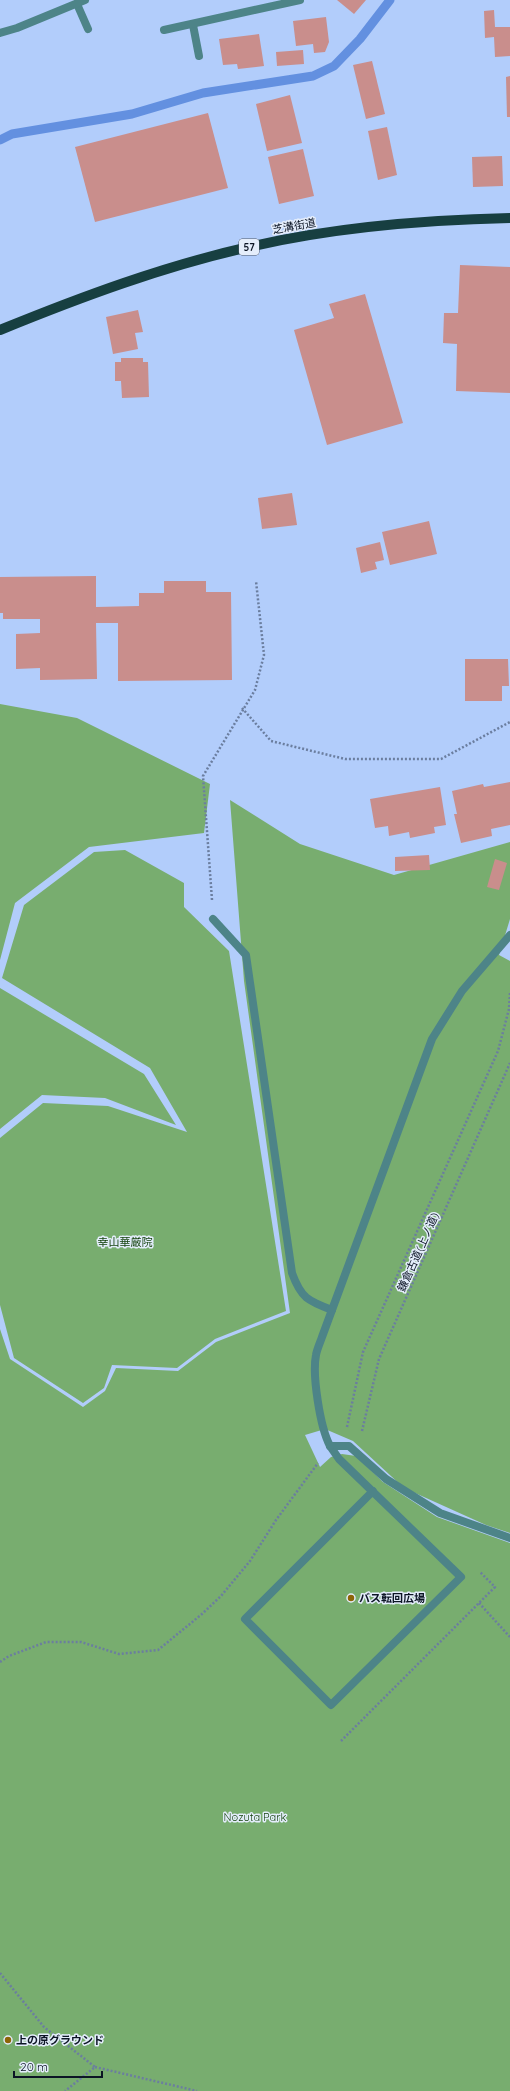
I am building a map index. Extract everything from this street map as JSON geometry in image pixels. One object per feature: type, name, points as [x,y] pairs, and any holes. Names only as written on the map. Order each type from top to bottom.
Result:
[{"type":"main road","name":"芝溝街道","points":[[0,330],[180,264],[250,246],[312,235],[390,225],[465,219],[510,218]]},
{"type":"street","points":[[0,33],[86,0]]},
{"type":"street","points":[[164,30],[193,25],[275,3],[300,0]]},
{"type":"street","points":[[77,4],[88,29]]},
{"type":"street","points":[[193,25],[199,56]]},
{"type":"street","points":[[213,919],[246,955],[292,1273],[299,1290],[313,1302],[332,1310]]},
{"type":"street","points":[[373,1492],[245,1619],[331,1705],[461,1577],[339,1458],[330,1446],[323,1432],[315,1373],[316,1355],[432,1039],[462,992],[510,935]]},
{"type":"street","points":[[330,1446],[350,1446],[386,1479],[440,1513],[510,1538]]},
{"type":"path","points":[[213,919],[203,776],[254,690],[264,655],[256,581]]},
{"type":"path","points":[[242,708],[271,741],[345,758],[440,759],[510,722]]},
{"type":"path","points":[[345,1446],[350,1412],[363,1352],[498,1051],[509,1009],[510,993]]},
{"type":"path","name":"鎌倉古道(上ノ道)","points":[[357,1452],[379,1359],[510,1063]]},
{"type":"path","points":[[0,1662],[9,1656],[46,1642],[81,1642],[118,1654],[158,1650],[202,1614],[221,1596],[250,1561],[276,1520],[330,1446]]},
{"type":"path","points":[[479,1603],[510,1637]]},
{"type":"path","points":[[0,1973],[44,2027],[95,2067],[197,2091]]},
{"type":"path","points":[[65,2091],[95,2067]]},
{"type":"green space","points":[[0,704],[77,718],[210,784],[204,833],[89,847],[15,903],[0,960]]},
{"type":"green space","name":"Nozuta Park","points":[[230,800],[300,844],[394,875],[510,842],[510,919],[499,955],[510,961],[510,1533],[486,1525],[404,1488],[353,1441],[325,1429],[305,1435],[320,1467],[331,1457],[342,1454],[356,1456],[383,1482],[437,1517],[510,1543],[510,2091],[0,2091],[0,1329],[10,1359],[83,1407],[105,1391],[116,1368],[178,1371],[216,1342],[290,1313],[244,981]]},
{"type":"green space","name":"幸山華厳院","points":[[125,850],[184,883],[184,907],[229,951],[286,1311],[215,1339],[177,1368],[112,1365],[104,1388],[83,1403],[14,1358],[0,1305],[0,1138],[43,1103],[108,1106],[187,1132],[150,1068],[2,978],[24,905],[94,852]]},
{"type":"green space","points":[[0,988],[144,1074],[176,1125],[105,1098],[42,1095],[0,1129]]},
{"type":"building","points":[[337,0],[366,0],[354,14]]},
{"type":"building","points":[[494,10],[495,27],[510,27],[510,56],[495,57],[494,37],[485,38],[484,11]]},
{"type":"building","points":[[326,17],[329,42],[325,52],[314,53],[313,44],[296,46],[293,21]]},
{"type":"building","points":[[259,34],[264,66],[238,69],[237,64],[223,65],[219,39]]},
{"type":"building","points":[[303,50],[304,64],[277,66],[276,52]]},
{"type":"building","points":[[372,61],[385,114],[366,119],[353,65]]},
{"type":"building","points":[[510,76],[510,117],[507,117],[506,77]]},
{"type":"building","points":[[290,95],[302,143],[267,151],[256,104]]},
{"type":"building","points":[[208,113],[228,188],[95,222],[75,147]]},
{"type":"building","points":[[387,127],[397,175],[378,180],[368,131]]},
{"type":"building","points":[[303,149],[314,196],[279,204],[268,157]]},
{"type":"building","points":[[502,156],[503,186],[473,187],[472,157]]},
{"type":"building","points":[[460,265],[510,267],[510,393],[456,391],[457,344],[443,343],[444,313],[458,313]]},
{"type":"building","points":[[365,294],[403,423],[327,445],[294,330],[334,318],[329,304]]},
{"type":"building","points":[[138,310],[143,332],[135,333],[138,349],[113,354],[106,317]]},
{"type":"building","points":[[121,358],[143,358],[143,362],[148,362],[149,397],[122,398],[121,381],[115,381],[115,362],[121,362]]},
{"type":"building","points":[[292,493],[297,525],[262,529],[258,498]]},
{"type":"building","points":[[429,521],[437,554],[390,565],[382,532]]},
{"type":"building","points":[[380,542],[384,560],[375,562],[377,569],[361,573],[356,548]]},
{"type":"building","points":[[96,576],[96,607],[139,606],[139,593],[164,593],[164,581],[206,581],[206,592],[231,592],[232,680],[118,681],[118,623],[96,623],[97,679],[40,680],[40,668],[16,669],[16,634],[40,633],[40,619],[3,619],[3,613],[0,613],[0,577]]},
{"type":"building","points":[[465,659],[508,659],[509,686],[502,686],[502,701],[465,701]]},
{"type":"building","points":[[510,782],[510,825],[491,829],[492,836],[461,843],[454,814],[457,814],[452,791],[483,784],[484,787]]},
{"type":"building","points":[[440,787],[446,825],[434,827],[435,833],[410,838],[409,832],[389,836],[388,826],[375,828],[370,799]]},
{"type":"building","points":[[429,855],[430,870],[395,871],[395,857]]},
{"type":"building","points":[[495,859],[507,863],[499,890],[487,887]]},
{"type":"waterway","points":[[0,140],[12,134],[132,114],[203,93],[313,76],[334,66],[360,39],[390,0]]},
{"type":"place","name":"バス転回広場","points":[[351,1598]]},
{"type":"place","name":"上の原グラウンド","points":[[8,2040]]}]
